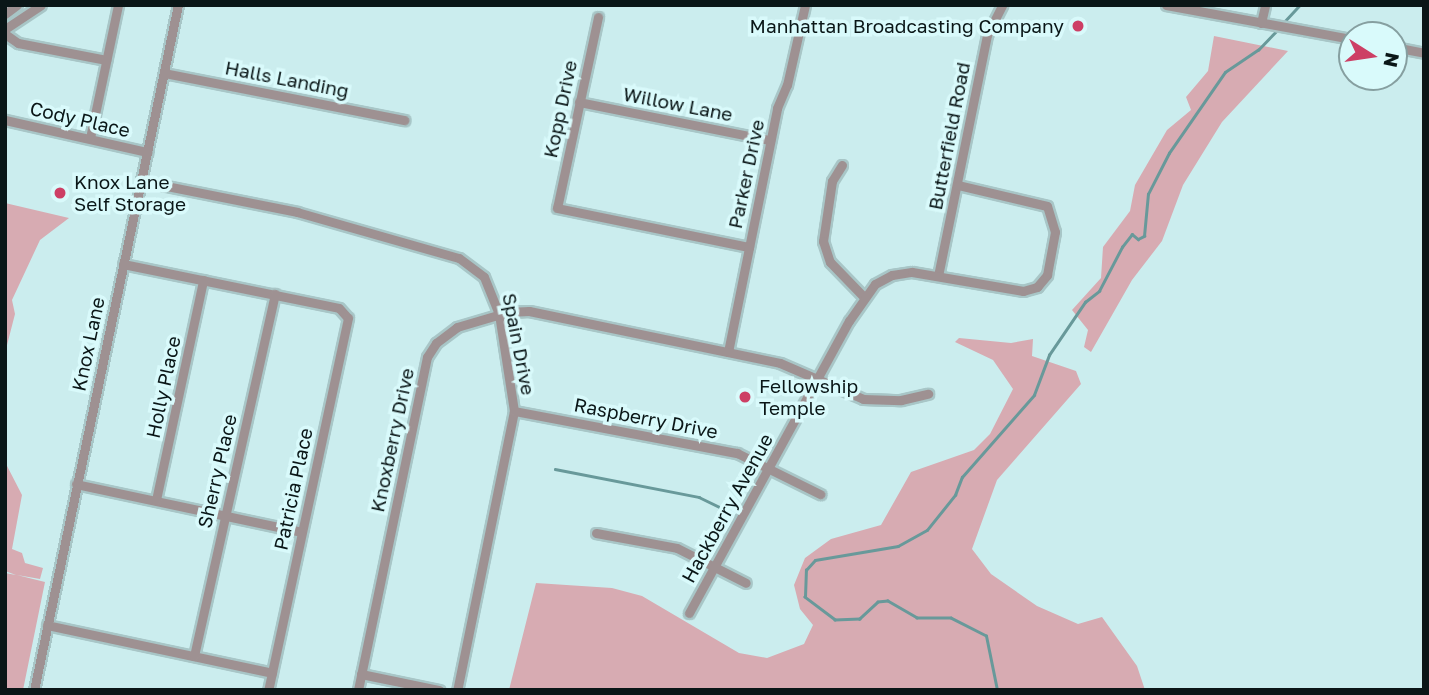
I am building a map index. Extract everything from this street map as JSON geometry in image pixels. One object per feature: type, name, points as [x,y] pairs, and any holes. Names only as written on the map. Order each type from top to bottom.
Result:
[{"type":"street","points":[[5,14],[17,5]]},
{"type":"street","points":[[41,5],[5,32],[18,43],[106,60]]},
{"type":"street","points":[[90,138],[118,5]]},
{"type":"street","name":"Knox Lane","points":[[34,690],[178,5]]},
{"type":"street","name":"Parker Drive","points":[[728,352],[770,140],[805,5]]},
{"type":"street","name":"Butterfield Road","points":[[938,276],[987,35],[1002,5]]},
{"type":"street","points":[[1166,5],[1338,37]]},
{"type":"street","points":[[1261,23],[1265,5]]},
{"type":"street","name":"Kopp Drive","points":[[598,17],[557,208],[749,247]]},
{"type":"street","name":"Halls Landing","points":[[164,73],[404,120]]},
{"type":"street","name":"Willow Lane","points":[[579,102],[770,140]]},
{"type":"street","name":"Cody Place","points":[[5,120],[147,152]]},
{"type":"street","points":[[842,165],[832,181],[822,241],[830,262],[863,296]]},
{"type":"street","name":"Spain Drive","points":[[141,181],[297,212],[460,258],[484,277],[499,314],[514,411],[457,690]]},
{"type":"street","name":"Hackberry Avenue","points":[[689,613],[863,296],[892,275],[938,276],[1024,291],[1037,287],[1047,275],[1055,232],[1047,206],[958,186]]},
{"type":"street","name":"Patricia Place","points":[[123,264],[339,308],[348,318],[268,690]]},
{"type":"street","name":"Holly Place","points":[[156,500],[203,281]]},
{"type":"street","name":"Sherry Place","points":[[194,656],[275,294]]},
{"type":"street","name":"Knoxberry Drive","points":[[358,690],[429,353],[457,327],[499,314],[529,311],[780,363],[863,399],[901,400],[928,394]]},
{"type":"street","name":"Raspberry Drive","points":[[514,411],[737,453],[820,494]]},
{"type":"street","points":[[76,484],[301,532]]},
{"type":"street","points":[[596,533],[677,548],[746,583]]},
{"type":"street","points":[[47,625],[272,673]]},
{"type":"street","points":[[361,674],[439,690]]},
{"type":"shaded area","points":[[1214,36],[1288,51],[1222,122],[1183,185],[1162,241],[1132,280],[1091,352],[1084,347],[1088,330],[1072,310],[1101,278],[1103,247],[1130,211],[1135,185],[1167,130],[1191,110],[1186,97],[1208,71]]},
{"type":"shaded area","points":[[5,203],[69,218],[40,240],[12,300],[15,314],[5,353]]},
{"type":"shaded area","points":[[959,338],[1011,343],[1033,339],[1032,356],[1076,371],[1081,384],[997,480],[972,549],[991,574],[1037,606],[1078,624],[1102,617],[1137,666],[1145,690],[509,690],[536,583],[612,588],[642,596],[739,653],[767,658],[804,644],[813,625],[800,609],[794,585],[805,558],[831,539],[881,525],[911,472],[974,450],[990,434],[1013,389],[993,360],[955,342]]},
{"type":"shaded area","points":[[5,462],[22,495],[12,549],[22,553],[25,563],[43,568],[40,579],[17,575],[45,582],[23,690],[5,690],[5,573],[16,575],[5,571]]},
{"type":"waterway","points":[[1283,23],[1300,5]]},
{"type":"waterway","points":[[997,690],[986,636],[951,618],[917,618],[888,601],[878,602],[860,619],[835,620],[805,597],[806,570],[815,560],[898,546],[927,530],[955,495],[962,477],[1034,395],[1049,355],[1085,302],[1099,291],[1122,247],[1132,234],[1138,239],[1144,236],[1148,194],[1169,153],[1225,72],[1258,50],[1279,28]]},
{"type":"waterway","points":[[555,469],[699,497],[736,515]]},
{"type":"place","name":"Manhattan Broadcasting Company","points":[[1078,26]]},
{"type":"place","name":"Knox Lane Self Storage","points":[[60,193]]},
{"type":"place","name":"Fellowship Temple","points":[[745,397]]}]
